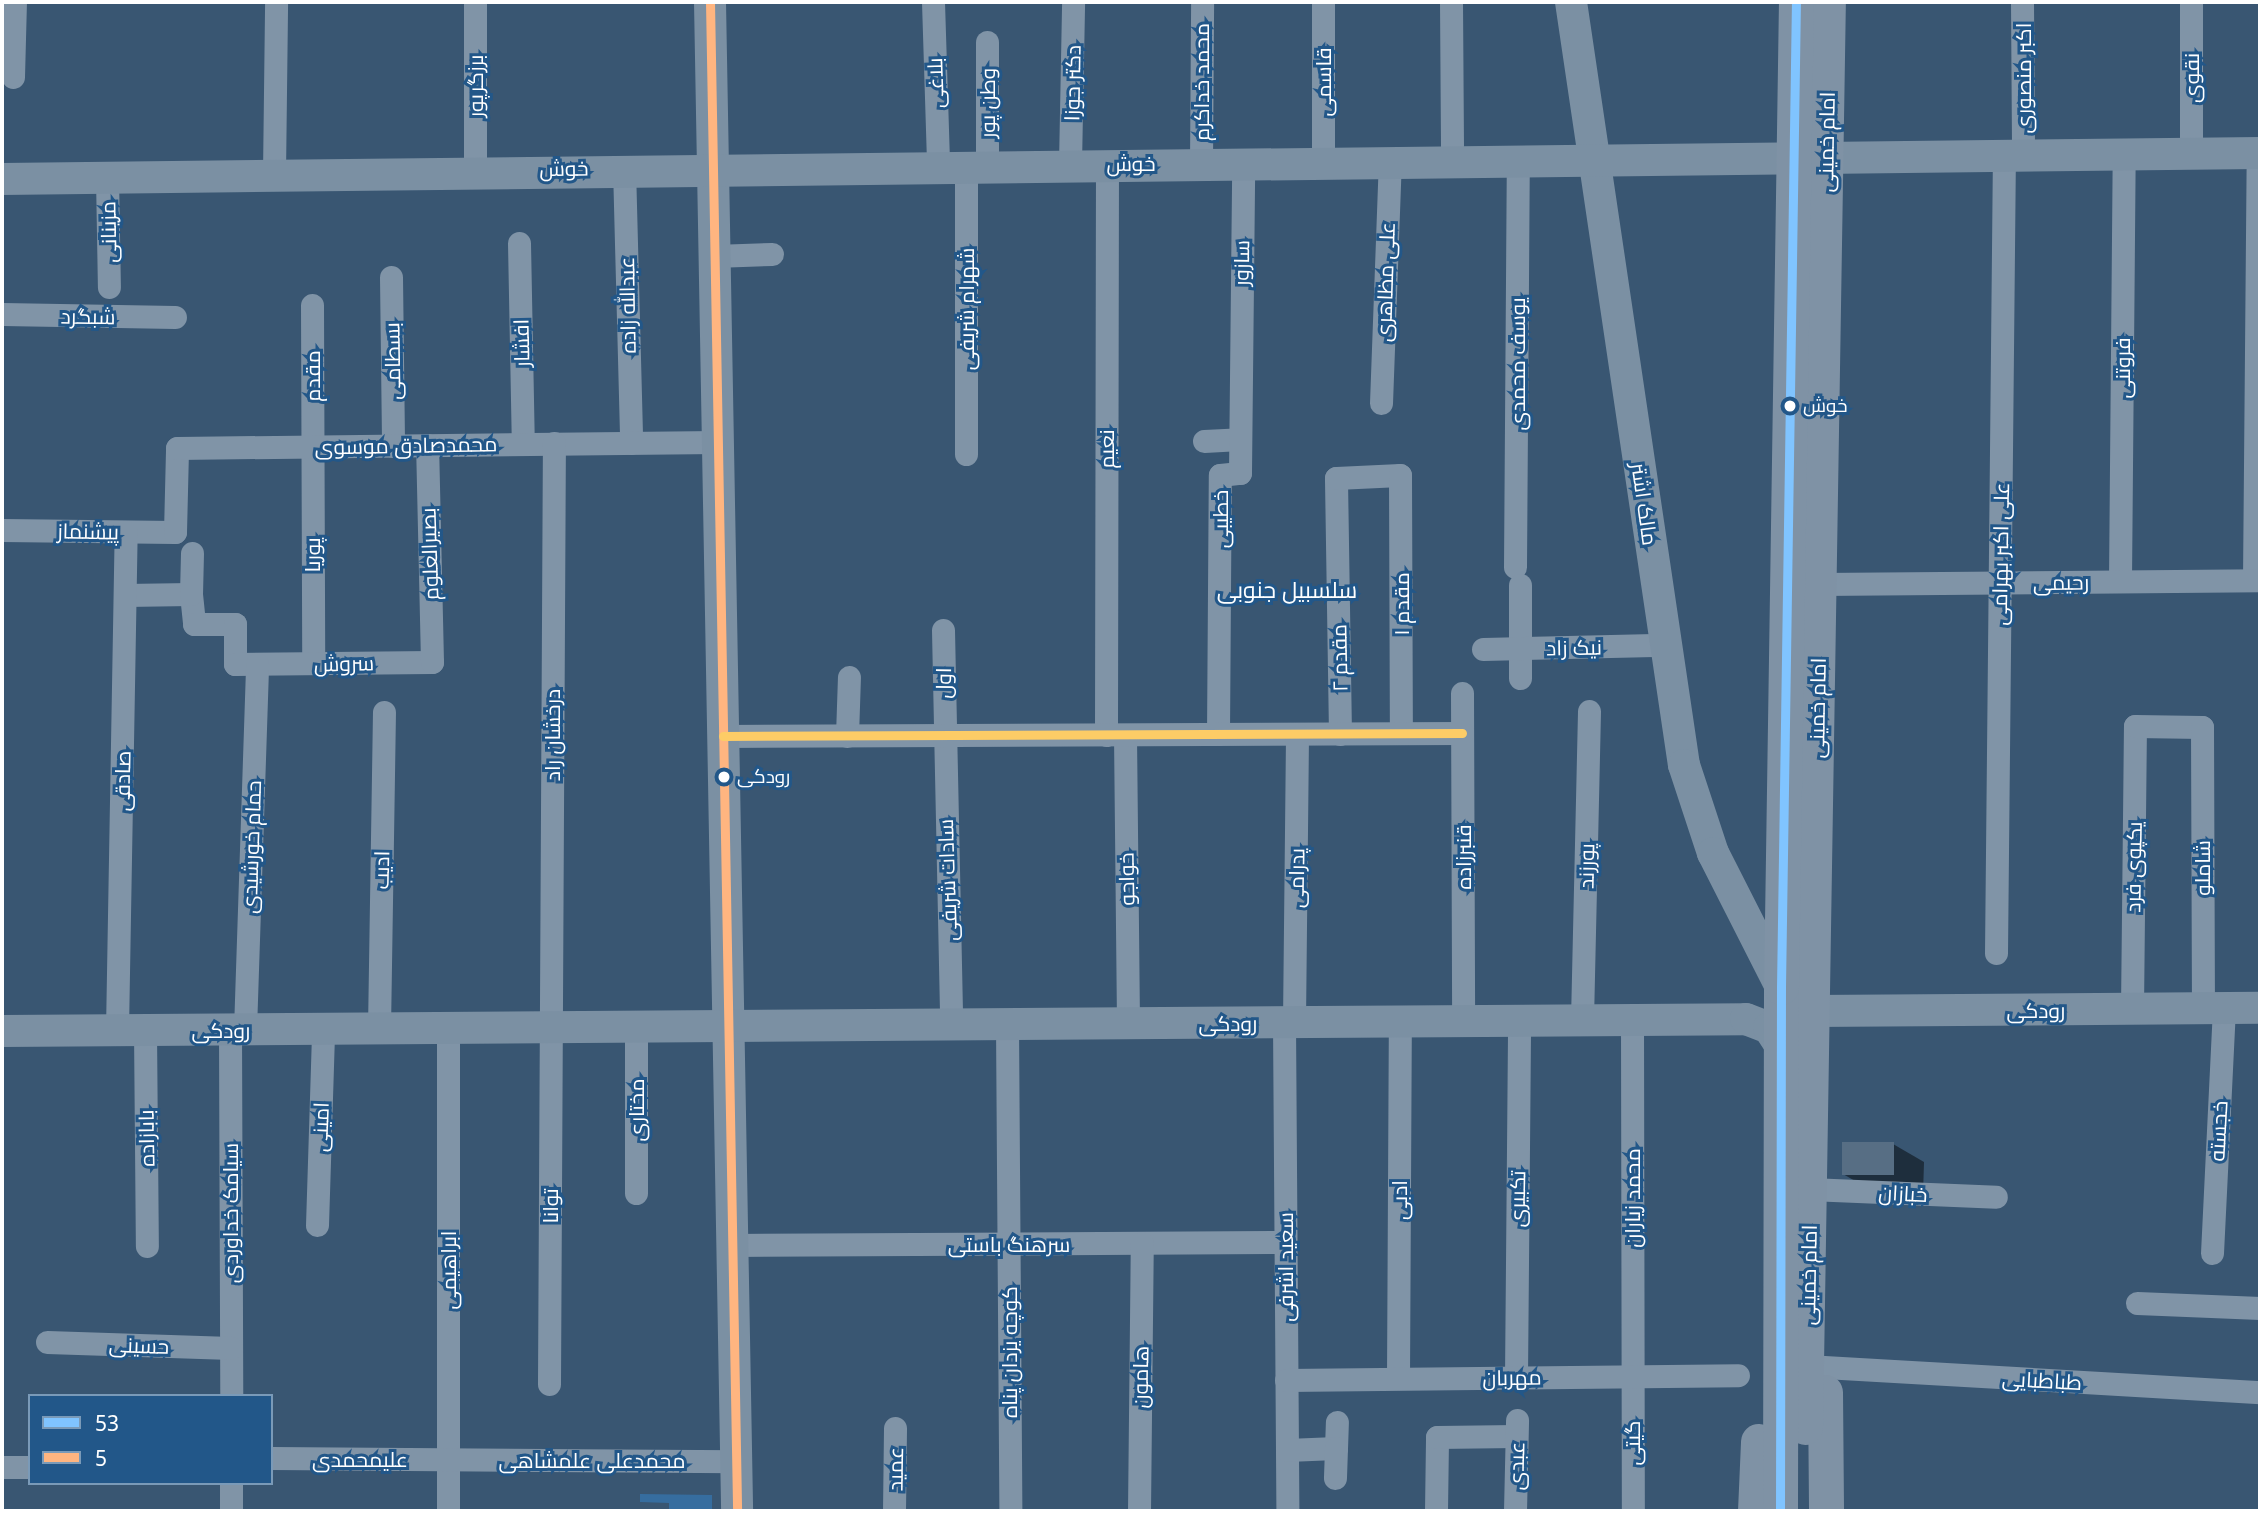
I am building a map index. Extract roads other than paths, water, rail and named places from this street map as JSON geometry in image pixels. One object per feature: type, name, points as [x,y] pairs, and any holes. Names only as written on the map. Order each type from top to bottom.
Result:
[{"type":"main road","points":[[710,2],[737,1511]]},
{"type":"main road","name":"مالک اشتر","points":[[1571,2],[1665,645],[1696,810],[1781,987]]},
{"type":"main road","name":"امام خمینی","points":[[1796,2],[1810,158]]},
{"type":"main road","name":"امام خمینی","points":[[1794,1415],[1793,1275],[1781,987],[1805,525],[1810,158],[1828,2]]},
{"type":"main road","name":"خوش","points":[[2,179],[624,167],[1594,161],[2259,153]]},
{"type":"main road","name":"امام خمینی","points":[[1793,1275],[1809,1189],[1819,584],[1805,525]]},
{"type":"main road","name":"رودکی","points":[[1812,1011],[2260,1008]]},
{"type":"main road","name":"رودکی","points":[[2,1031],[1741,1019],[1765,1025],[1782,1048]]},
{"type":"main road","points":[[1793,1275],[1824,1367],[1826,1511]]},
{"type":"main road","points":[[1755,1511],[1760,1383],[1793,1275]]},
{"type":"main road","points":[[1780,1511],[1794,1415]]},
{"type":"main road","points":[[1794,1415],[1804,1511]]},
{"type":"street","points":[[274,174],[276,2]]},
{"type":"street","name":"برزگرپور","points":[[475,2],[475,170]]},
{"type":"street","name":"بلاغی","points":[[933,2],[964,164]]},
{"type":"street","name":"دکتر جوزا","points":[[1070,164],[1073,2]]},
{"type":"street","name":"محمد خداکرم","points":[[1201,163],[1202,2]]},
{"type":"street","name":"قاسمی","points":[[1323,2],[1323,162]]},
{"type":"street","points":[[1451,2],[1452,162]]},
{"type":"street","name":"اکبر منصوری","points":[[2013,155],[2022,2]]},
{"type":"street","name":"نقوی","points":[[2191,2],[2191,153]]},
{"type":"street","points":[[10,17],[13,77]]},
{"type":"street","name":"وطن پور","points":[[964,164],[987,42]]},
{"type":"street","points":[[2257,580],[2259,153]]},
{"type":"street","name":"فروتنی","points":[[2120,581],[2124,154]]},
{"type":"street","name":"علی اکبر بهرامی","points":[[1996,953],[2000,582],[2013,155]]},
{"type":"street","name":"یوسف محمدی","points":[[1518,161],[1517,576],[1520,678]]},
{"type":"street","name":"علی مظاهری","points":[[1381,403],[1390,162]]},
{"type":"street","name":"نعیم","points":[[1107,163],[1115,735]]},
{"type":"street","name":"سازور","points":[[1239,362],[1243,163]]},
{"type":"street","name":"شهرام شریفی","points":[[964,164],[966,454]]},
{"type":"street","name":"عبدالله زاده","points":[[624,167],[631,443]]},
{"type":"street","name":"مزینانی","points":[[107,177],[109,287]]},
{"type":"street","name":"افشار","points":[[519,243],[523,444]]},
{"type":"street","points":[[714,256],[772,254]]},
{"type":"street","name":"بسطامی","points":[[391,277],[393,446]]},
{"type":"street","name":"مقدم","points":[[312,305],[312,447]]},
{"type":"street","name":"شبگرد","points":[[2,314],[175,317]]},
{"type":"street","name":"خطیبی","points":[[1218,734],[1220,475],[1240,473],[1239,362]]},
{"type":"street","points":[[1204,441],[1240,439]]},
{"type":"street","name":"محمدصادق موسوی","points":[[175,532],[177,448],[717,442]]},
{"type":"street","name":"درخشان راد","points":[[551,1027],[554,443]]},
{"type":"street","name":"بصیرالعلوم","points":[[426,445],[432,662]]},
{"type":"street","name":"پوریا","points":[[312,447],[313,663]]},
{"type":"street","name":"مقدم ۱","points":[[1400,475],[1401,733]]},
{"type":"street","name":"مقدم ۲","points":[[1340,734],[1336,478],[1400,475]]},
{"type":"street","name":"پیشنماز","points":[[2,530],[175,532]]},
{"type":"street","name":"صادقی","points":[[126,531],[131,1030]]},
{"type":"street","points":[[192,553],[191,594],[194,624],[235,624],[235,664],[257,664]]},
{"type":"street","name":"رحیمی","points":[[1819,584],[2257,580]]},
{"type":"street","points":[[125,594],[191,594]]},
{"type":"street","name":"اول","points":[[942,736],[943,630]]},
{"type":"street","name":"نیک زاد","points":[[1483,649],[1665,645]]},
{"type":"street","name":"سروش","points":[[257,664],[432,662]]},
{"type":"street","name":"حمام خورشیدی","points":[[238,1030],[257,664]]},
{"type":"street","points":[[847,736],[849,677]]},
{"type":"street","name":"قنبرزاده","points":[[1462,693],[1463,1021]]},
{"type":"street","name":"پورزند","points":[[1583,1020],[1589,711]]},
{"type":"street","name":"ادیب","points":[[379,1029],[384,712]]},
{"type":"street","name":"شاملو","points":[[2135,726],[2202,727],[2214,1009]]},
{"type":"street","name":"یکپوی فرد","points":[[2132,1009],[2135,726]]},
{"type":"street","points":[[723,737],[1462,733]]},
{"type":"street","name":"پدرامی","points":[[1289,1022],[1297,734]]},
{"type":"street","name":"خواجو","points":[[1115,735],[1128,1023]]},
{"type":"street","name":"سادات شریفی","points":[[942,736],[951,1025]]},
{"type":"street","name":"خجسته","points":[[2212,1254],[2214,1009]]},
{"type":"street","name":"محمد زیاران","points":[[1632,1020],[1632,1376]]},
{"type":"street","name":"ادبی","points":[[1398,1378],[1400,1021]]},
{"type":"street","name":"تکبیری","points":[[1516,1377],[1519,1021]]},
{"type":"street","name":"سعید اشرفی","points":[[1287,1511],[1285,1242],[1289,1022]]},
{"type":"street","name":"کوچه یزدان پناه","points":[[1007,1024],[1010,1511]]},
{"type":"street","name":"توانا","points":[[549,1384],[551,1027]]},
{"type":"street","name":"مختاری","points":[[636,1027],[636,1193]]},
{"type":"street","name":"ابراهیمی","points":[[448,1028],[448,1511]]},
{"type":"street","name":"امینی","points":[[317,1225],[323,1029]]},
{"type":"street","name":"بابازاده","points":[[131,1030],[147,1246]]},
{"type":"street","name":"سیامک خداوردی","points":[[231,1394],[238,1030]]},
{"type":"street","name":"خبازان","points":[[1809,1189],[1996,1197]]},
{"type":"street","name":"سرهنگ باستی","points":[[732,1245],[1285,1242]]},
{"type":"street","name":"هامون","points":[[1139,1511],[1142,1243]]},
{"type":"street","points":[[2137,1303],[2260,1308]]},
{"type":"street","name":"حسینی","points":[[47,1342],[231,1348]]},
{"type":"street","name":"طباطبایی","points":[[1824,1367],[2260,1392]]},
{"type":"street","name":"مهربان","points":[[1286,1380],[1738,1374]]},
{"type":"street","name":"گیتی","points":[[1632,1376],[1633,1511]]},
{"type":"street","points":[[1335,1478],[1337,1422]]},
{"type":"street","name":"عمید","points":[[894,1511],[895,1428]]},
{"type":"street","name":"عبدی","points":[[1436,1511],[1437,1437],[1516,1428],[1515,1511]]},
{"type":"street","points":[[1287,1450],[1336,1448]]},
{"type":"street","name":"علیمحمدی","points":[[273,1458],[448,1459]]},
{"type":"street","name":"محمدعلی علمشاهی","points":[[448,1459],[736,1461]]},
{"type":"street","points":[[2,1466],[28,1466]]},
{"type":"street","points":[[232,1485],[232,1511]]},
{"type":"place","name":"خوش","points":[[1790,406]]},
{"type":"place","name":"رودکی","points":[[724,777]]},
{"type":"district","name":"سلسبیل جنوبی","points":[[1287,589]]}]
